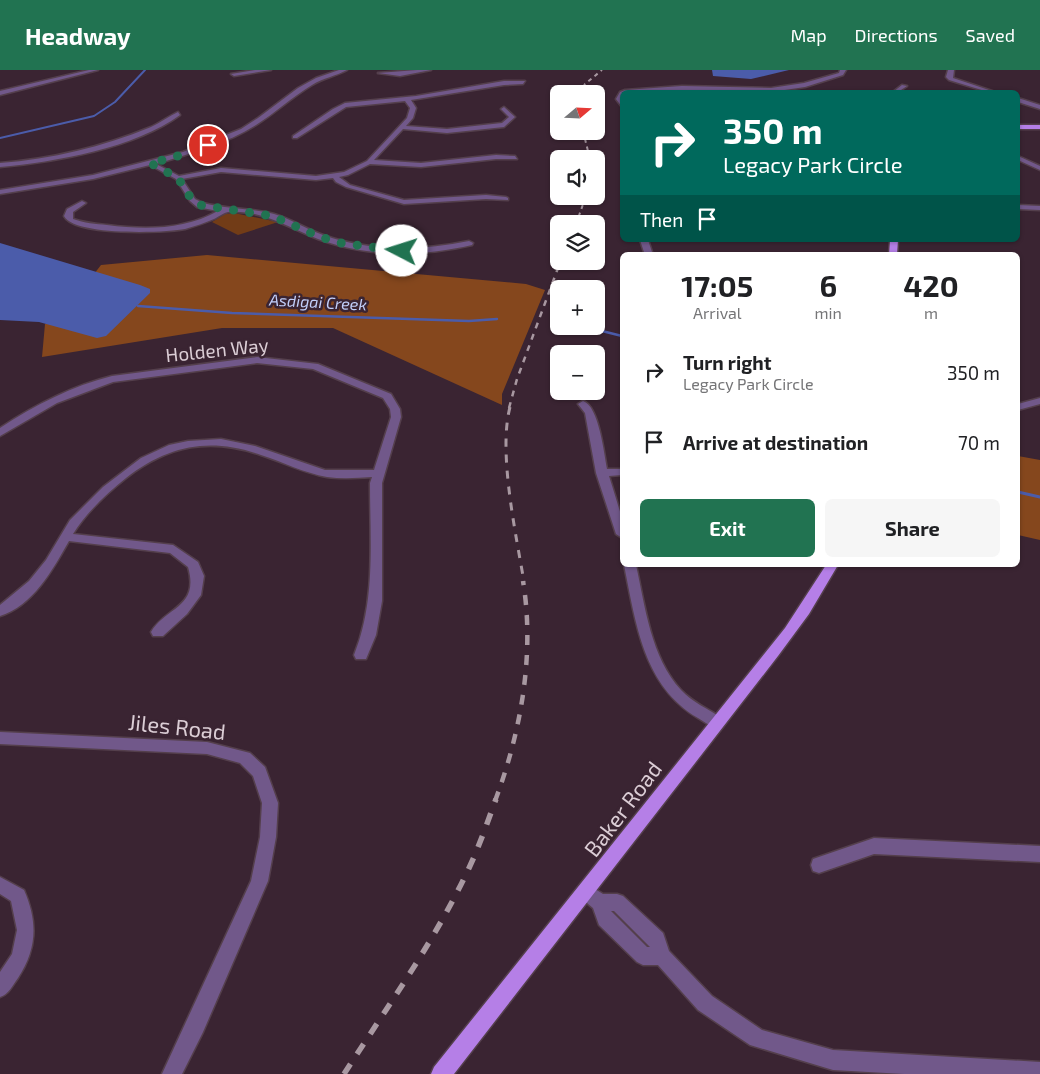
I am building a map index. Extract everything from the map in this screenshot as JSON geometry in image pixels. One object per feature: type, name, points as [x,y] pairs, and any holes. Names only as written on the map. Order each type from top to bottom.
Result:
[{"type":"main road","points":[[1020,127],[1040,127]]},
{"type":"main road","name":"Baker Road","points":[[441,1074],[594,898],[717,722],[816,597],[831,567]]},
{"type":"street","points":[[0,93],[95,70]]},
{"type":"street","points":[[234,74],[268,70]]},
{"type":"street","points":[[0,192],[41,186],[150,163],[195,150],[256,124],[308,84],[344,70]]},
{"type":"street","points":[[381,73],[400,74],[428,70]]},
{"type":"street","points":[[659,90],[682,88],[764,90],[799,86],[841,74],[843,70]]},
{"type":"street","points":[[951,70],[949,77],[951,79],[986,90]]},
{"type":"street","points":[[295,137],[339,107],[362,102],[407,99],[504,83],[523,82]]},
{"type":"street","points":[[799,86],[809,90]]},
{"type":"street","points":[[898,90],[904,86]]},
{"type":"street","points":[[178,178],[221,170],[316,178],[335,176],[358,169],[369,162],[413,112],[413,108],[407,99]]},
{"type":"street","points":[[1020,101],[1040,107]]},
{"type":"street","points":[[1029,104],[1040,101]]},
{"type":"street","points":[[401,127],[447,130],[504,124],[512,116],[504,109]]},
{"type":"street","points":[[0,165],[52,160],[99,149],[161,126],[178,114]]},
{"type":"street","points":[[369,162],[421,165],[496,157],[515,158]]},
{"type":"street","points":[[1020,159],[1040,168]]},
{"type":"street","points":[[150,163],[178,178],[195,202],[225,210],[272,216],[326,239],[377,249],[427,251],[469,243]]},
{"type":"street","points":[[335,176],[338,181],[348,186],[404,202],[486,196],[506,199]]},
{"type":"street","points":[[82,203],[70,212],[68,216],[70,220],[86,225],[154,231],[196,225],[225,210]]},
{"type":"street","points":[[1020,207],[1040,208]]},
{"type":"street","name":"Holden Way","points":[[0,433],[48,403],[95,384],[112,379],[236,362],[270,360],[315,366],[387,396],[395,409],[396,417],[378,473],[375,512],[376,601],[369,635],[361,655]]},
{"type":"street","points":[[1020,406],[1040,401]]},
{"type":"street","points":[[583,404],[590,413],[602,473],[620,528]]},
{"type":"street","points":[[0,611],[20,598],[42,578],[68,537],[72,526],[84,512],[128,469],[162,450],[203,442],[227,442],[328,473],[354,475],[378,473]]},
{"type":"street","points":[[602,473],[620,472]]},
{"type":"street","points":[[68,537],[173,549],[194,565],[198,581],[195,596],[184,610],[158,632]]},
{"type":"street","points":[[630,567],[647,636],[663,676],[675,694],[717,722]]},
{"type":"street","name":"Jiles Road","points":[[0,738],[207,748],[245,758],[260,772],[270,803],[268,837],[259,882],[196,1025],[172,1074]]},
{"type":"street","points":[[819,865],[874,846],[1040,854]]},
{"type":"street","points":[[0,885],[18,896],[26,930],[20,958],[0,988]]},
{"type":"street","points":[[594,898],[605,919],[644,956],[662,956],[705,1003],[757,1038],[833,1060],[987,1071],[1040,1072]]},
{"type":"shaded area","points":[[234,213],[278,222],[238,235],[212,222],[225,214]]},
{"type":"shaded area","points":[[207,255],[526,284],[545,290],[502,394],[502,405],[333,328],[222,328],[42,357],[45,324],[114,303],[84,287],[101,265]]},
{"type":"shaded area","points":[[1020,456],[1040,460],[1040,540],[1020,535]]},
{"type":"water","points":[[712,70],[789,70],[751,79],[713,76]]},
{"type":"water","points":[[0,243],[140,285],[150,289],[150,293],[106,336],[97,338],[39,322],[0,320]]},
{"type":"waterway","points":[[0,138],[94,116],[115,102],[145,70]]},
{"type":"waterway","name":"Asdigai Creek","points":[[138,306],[232,313],[469,321],[497,319]]},
{"type":"waterway","name":"Asdigai Creek","points":[[605,332],[620,336]]},
{"type":"waterway","name":"Asdigai Creek","points":[[1020,492],[1040,497]]},
{"type":"railway","points":[[584,85],[602,70]]},
{"type":"railway","points":[[585,140],[588,150]]},
{"type":"railway","points":[[579,215],[583,205]]},
{"type":"railway","points":[[509,408],[517,379],[557,270]]},
{"type":"railway","points":[[510,407],[507,426],[507,470],[509,494],[524,582]]},
{"type":"railway","points":[[495,801],[512,748],[523,693],[527,636],[523,581]]},
{"type":"railway","points":[[344,1074],[446,914],[474,857],[496,799]]},
{"type":"route","points":[[208,145],[172,158],[150,163],[178,178],[192,200],[200,205],[272,216],[320,237],[341,243],[402,251]]}]
